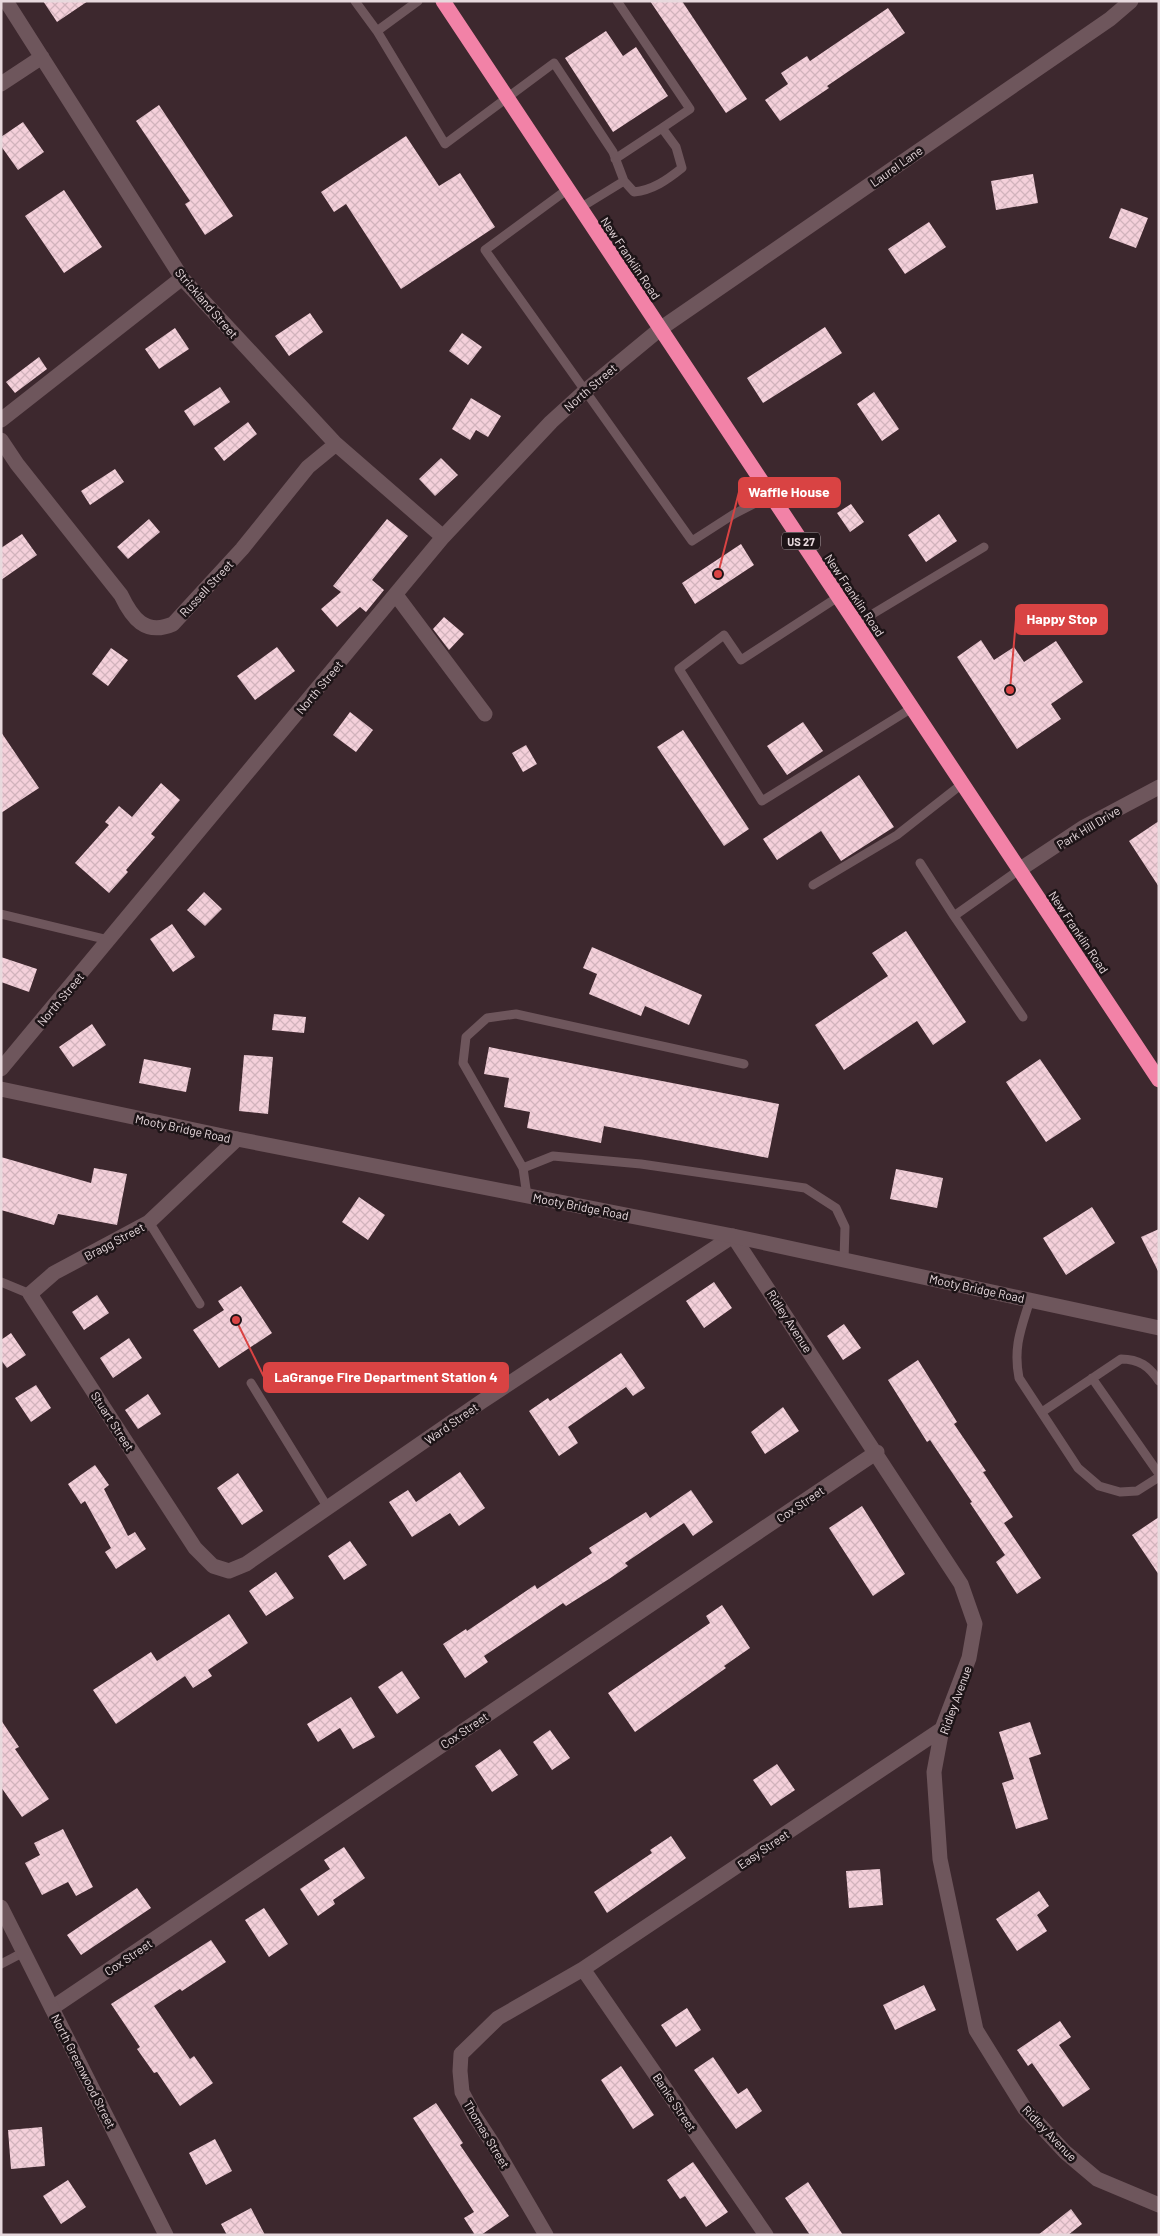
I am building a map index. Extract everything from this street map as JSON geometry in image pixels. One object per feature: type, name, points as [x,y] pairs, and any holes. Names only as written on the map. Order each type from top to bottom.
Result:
[{"type":"highway","name":"New Franklin Road","points":[[443,1],[1159,1080]]},
{"type":"street","name":"Strickland Street","points":[[6,1],[182,278],[336,444],[443,537]]},
{"type":"street","name":"Laurel Lane","points":[[660,329],[1110,19],[1131,1]]},
{"type":"street","points":[[1,84],[42,57]]},
{"type":"street","points":[[1,420],[182,278]]},
{"type":"street","name":"North Street","points":[[1,1069],[443,537],[551,422],[585,391],[660,329]]},
{"type":"street","name":"Russell Street","points":[[1,440],[17,464],[121,595],[127,608],[137,621],[151,629],[162,629],[173,624],[242,549],[308,467],[336,444]]},
{"type":"street","points":[[396,595],[485,714]]},
{"type":"street","name":"Park Hill Drive","points":[[1019,870],[1084,827],[1159,787]]},
{"type":"street","name":"Mooty Bridge Road","points":[[1,1089],[237,1139],[733,1236],[1159,1328]]},
{"type":"street","name":"Bragg Street","points":[[30,1294],[54,1273],[149,1222],[237,1139]]},
{"type":"street","name":"Ridley Avenue","points":[[733,1236],[961,1584],[975,1624],[970,1658],[942,1729],[934,1772],[940,1859],[976,2030],[1025,2109],[1065,2152],[1097,2179],[1159,2204]]},
{"type":"street","name":"Ward Street","points":[[196,1548],[214,1566],[229,1572],[246,1564],[481,1402],[733,1236]]},
{"type":"street","name":"Stuart Street","points":[[30,1294],[196,1548]]},
{"type":"street","name":"Cox Street","points":[[52,2008],[876,1452]]},
{"type":"street","name":"Easy Street","points":[[583,1969],[942,1729]]},
{"type":"street","name":"North Greenwood Street","points":[[1,1907],[166,2235]]},
{"type":"street","name":"Thomas Street","points":[[546,2235],[462,2092],[461,2054],[498,2018],[583,1969]]},
{"type":"street","name":"Banks Street","points":[[583,1969],[766,2235]]},
{"type":"lane","points":[[355,1],[444,144],[554,63],[615,159],[624,181],[634,192],[646,191],[682,168],[676,147],[662,128]]},
{"type":"lane","points":[[376,32],[418,1]]},
{"type":"lane","points":[[615,159],[690,109],[617,1]]},
{"type":"lane","points":[[580,208],[624,181]]},
{"type":"lane","points":[[568,189],[484,250],[692,541],[734,514],[771,495]]},
{"type":"lane","points":[[856,624],[984,546]]},
{"type":"lane","points":[[838,597],[741,660],[724,635],[679,669],[762,801],[912,708]]},
{"type":"lane","points":[[813,886],[897,835],[962,784]]},
{"type":"lane","points":[[920,863],[1023,1017]]},
{"type":"lane","points":[[954,916],[1019,870]]},
{"type":"lane","points":[[1,914],[109,940]]},
{"type":"lane","points":[[527,1196],[523,1168],[463,1063],[466,1037],[487,1018],[516,1014],[744,1064]]},
{"type":"lane","points":[[523,1168],[553,1156],[641,1164],[805,1188],[836,1208],[845,1227],[844,1260]]},
{"type":"lane","points":[[149,1222],[200,1304]]},
{"type":"lane","points":[[1,1282],[30,1294]]},
{"type":"lane","points":[[1030,1300],[1016,1344],[1016,1362],[1019,1378],[1078,1468],[1099,1486],[1120,1492],[1137,1491],[1159,1476],[1092,1378]]},
{"type":"lane","points":[[1042,1412],[1121,1359],[1134,1359],[1150,1367],[1159,1381]]},
{"type":"lane","points":[[251,1383],[328,1508]]},
{"type":"lane","points":[[1,1964],[24,1952]]},
{"type":"building","points":[[43,1],[88,1],[57,22]]},
{"type":"building","points":[[650,1],[682,1],[747,99],[726,113]]},
{"type":"building","points":[[888,8],[905,33],[827,86],[829,88],[780,121],[765,100],[788,84],[781,73],[807,56],[810,61]]},
{"type":"building","points":[[606,31],[623,56],[636,47],[668,96],[613,132],[565,58]]},
{"type":"building","points":[[159,105],[233,216],[205,235],[185,204],[190,201],[136,121]]},
{"type":"building","points":[[23,122],[44,152],[18,170],[1,146],[1,137]]},
{"type":"building","points":[[406,136],[439,186],[460,173],[495,227],[401,289],[346,204],[334,212],[321,192]]},
{"type":"building","points":[[1033,174],[1038,203],[996,210],[991,181]]},
{"type":"building","points":[[64,190],[102,247],[64,273],[25,216]]},
{"type":"building","points":[[1121,208],[1148,218],[1136,248],[1109,238]]},
{"type":"building","points":[[929,222],[946,247],[905,274],[888,249]]},
{"type":"building","points":[[310,313],[323,332],[289,356],[275,336]]},
{"type":"building","points":[[825,327],[842,353],[763,403],[747,378]]},
{"type":"building","points":[[175,328],[189,349],[159,369],[145,349]]},
{"type":"building","points":[[462,333],[482,347],[468,365],[449,351]]},
{"type":"building","points":[[39,357],[47,369],[15,393],[6,382]]},
{"type":"building","points":[[220,387],[230,402],[194,426],[184,411]]},
{"type":"building","points":[[874,392],[899,429],[882,441],[857,404]]},
{"type":"building","points":[[471,398],[501,416],[488,437],[476,430],[470,440],[452,429]]},
{"type":"building","points":[[248,422],[257,434],[224,461],[214,448]]},
{"type":"building","points":[[441,458],[458,475],[435,496],[419,479]]},
{"type":"building","points":[[115,469],[124,482],[90,505],[81,491]]},
{"type":"building","points":[[851,504],[864,522],[850,532],[837,513]]},
{"type":"building","points":[[939,514],[957,541],[926,562],[908,535]]},
{"type":"building","points":[[149,519],[160,532],[128,559],[117,547]]},
{"type":"building","points":[[387,519],[408,536],[372,580],[384,590],[366,612],[360,607],[337,627],[321,609],[341,592],[333,586]]},
{"type":"building","points":[[22,534],[37,555],[1,580],[1,548]]},
{"type":"building","points":[[741,544],[754,565],[695,604],[682,583]]},
{"type":"building","points":[[444,617],[464,634],[449,650],[433,629]]},
{"type":"building","points":[[981,640],[994,660],[1014,647],[1024,662],[1056,641],[1083,682],[1051,704],[1061,719],[1017,749],[957,657]]},
{"type":"building","points":[[277,647],[295,671],[255,700],[237,676]]},
{"type":"building","points":[[111,648],[128,660],[108,686],[92,674]]},
{"type":"building","points":[[350,712],[373,730],[356,752],[333,735]]},
{"type":"building","points":[[803,722],[823,751],[787,775],[767,746]]},
{"type":"building","points":[[683,730],[749,829],[724,846],[657,747]]},
{"type":"building","points":[[1,732],[39,788],[1,813]]},
{"type":"building","points":[[526,745],[537,764],[523,772],[512,753]]},
{"type":"building","points":[[859,775],[894,827],[841,861],[821,831],[777,860],[763,839]]},
{"type":"building","points":[[161,783],[180,800],[151,834],[155,837],[109,893],[75,863],[109,825],[105,822],[119,806],[132,817]]},
{"type":"building","points":[[1159,821],[1159,887],[1129,841]]},
{"type":"building","points":[[204,892],[222,909],[205,926],[187,910]]},
{"type":"building","points":[[172,924],[195,957],[173,972],[150,939]]},
{"type":"building","points":[[906,931],[966,1022],[933,1045],[917,1021],[844,1070],[815,1025],[888,976],[872,953]]},
{"type":"building","points":[[592,947],[702,995],[689,1025],[645,1006],[641,1016],[589,994],[597,974],[583,968]]},
{"type":"building","points":[[1,957],[37,969],[29,992],[1,982]]},
{"type":"building","points":[[274,1014],[306,1017],[304,1033],[272,1030]]},
{"type":"building","points":[[92,1024],[106,1045],[73,1067],[59,1047]]},
{"type":"building","points":[[489,1047],[779,1104],[768,1158],[604,1126],[601,1143],[527,1128],[530,1112],[504,1107],[509,1078],[484,1074]]},
{"type":"building","points":[[244,1055],[273,1057],[268,1114],[239,1111]]},
{"type":"building","points":[[144,1059],[191,1068],[186,1092],[139,1083]]},
{"type":"building","points":[[1040,1059],[1081,1119],[1046,1142],[1006,1082]]},
{"type":"building","points":[[1,1157],[91,1183],[94,1168],[127,1174],[117,1225],[58,1214],[54,1225],[1,1210]]},
{"type":"building","points":[[896,1169],[943,1178],[937,1208],[890,1199]]},
{"type":"building","points":[[359,1197],[385,1215],[368,1240],[342,1222]]},
{"type":"building","points":[[1092,1207],[1115,1243],[1066,1275],[1043,1238]]},
{"type":"building","points":[[1159,1229],[1159,1273],[1141,1237]]},
{"type":"building","points":[[714,1282],[732,1308],[704,1328],[686,1301]]},
{"type":"building","points":[[241,1286],[272,1333],[219,1368],[193,1330],[224,1310],[218,1301]]},
{"type":"building","points":[[97,1295],[109,1313],[84,1330],[72,1312]]},
{"type":"building","points":[[844,1324],[861,1348],[843,1360],[827,1336]]},
{"type":"building","points":[[11,1333],[26,1355],[7,1368],[1,1360],[1,1340]]},
{"type":"building","points":[[129,1338],[142,1358],[113,1378],[100,1358]]},
{"type":"building","points":[[621,1353],[645,1388],[633,1396],[626,1387],[568,1427],[578,1443],[559,1456],[529,1411],[548,1398],[550,1401]]},
{"type":"building","points":[[918,1360],[957,1422],[954,1424],[986,1471],[983,1472],[1013,1517],[1004,1523],[1041,1578],[1017,1594],[996,1562],[1005,1555],[930,1440],[927,1442],[888,1380]]},
{"type":"building","points":[[36,1385],[51,1408],[31,1422],[15,1398]]},
{"type":"building","points":[[148,1394],[161,1414],[138,1429],[125,1410]]},
{"type":"building","points":[[783,1407],[799,1431],[765,1454],[751,1432]]},
{"type":"building","points":[[95,1465],[109,1485],[104,1489],[128,1536],[135,1532],[146,1549],[116,1569],[105,1552],[111,1548],[85,1501],[81,1504],[68,1484]]},
{"type":"building","points":[[460,1472],[485,1508],[459,1526],[450,1513],[412,1537],[389,1502],[408,1490],[416,1502]]},
{"type":"building","points":[[238,1473],[263,1511],[242,1525],[217,1488]]},
{"type":"building","points":[[691,1490],[713,1522],[693,1536],[684,1523],[625,1563],[628,1566],[609,1579],[566,1606],[563,1603],[484,1656],[488,1662],[465,1678],[443,1644],[466,1629],[467,1631],[535,1585],[537,1589],[592,1553],[589,1548],[646,1512],[650,1518]]},
{"type":"building","points":[[862,1506],[905,1574],[873,1596],[829,1528]]},
{"type":"building","points":[[1159,1517],[1159,1575],[1132,1535]]},
{"type":"building","points":[[350,1541],[367,1565],[344,1580],[328,1556]]},
{"type":"building","points":[[276,1572],[294,1598],[266,1616],[249,1591]]},
{"type":"building","points":[[722,1605],[750,1648],[724,1666],[726,1668],[635,1732],[608,1693],[710,1623],[706,1616]]},
{"type":"building","points":[[229,1614],[248,1643],[208,1670],[212,1676],[193,1688],[185,1676],[116,1724],[93,1690],[151,1652],[157,1661]]},
{"type":"building","points":[[402,1671],[420,1698],[397,1714],[378,1687]]},
{"type":"building","points":[[351,1697],[375,1737],[353,1749],[340,1728],[318,1742],[307,1724]]},
{"type":"building","points":[[1,1720],[19,1747],[15,1749],[49,1799],[22,1817],[1,1787]]},
{"type":"building","points":[[1030,1722],[1041,1754],[1029,1758],[1048,1819],[1016,1829],[1002,1783],[1014,1779],[999,1732]]},
{"type":"building","points":[[550,1730],[570,1758],[552,1770],[533,1742]]},
{"type":"building","points":[[500,1749],[518,1775],[492,1792],[475,1766]]},
{"type":"building","points":[[777,1764],[795,1790],[771,1806],[753,1780]]},
{"type":"building","points":[[63,1829],[93,1887],[76,1896],[68,1882],[42,1895],[25,1863],[40,1855],[34,1843]]},
{"type":"building","points":[[671,1836],[686,1858],[607,1913],[594,1892],[652,1853],[650,1850]]},
{"type":"building","points":[[344,1847],[365,1878],[333,1900],[335,1904],[318,1916],[300,1889],[330,1869],[324,1860]]},
{"type":"building","points":[[880,1869],[883,1905],[849,1908],[846,1871]]},
{"type":"building","points":[[137,1888],[151,1908],[81,1955],[67,1935]]},
{"type":"building","points":[[1039,1891],[1049,1906],[1037,1915],[1047,1931],[1017,1951],[996,1919]]},
{"type":"building","points":[[264,1908],[288,1944],[269,1957],[245,1920]]},
{"type":"building","points":[[211,1940],[226,1962],[182,1991],[180,1989],[154,2006],[190,2059],[194,2056],[213,2083],[180,2106],[157,2072],[154,2073],[137,2049],[140,2047],[111,2004]]},
{"type":"building","points":[[924,1985],[936,2010],[895,2030],[883,2005]]},
{"type":"building","points":[[687,2008],[701,2030],[676,2047],[661,2025]]},
{"type":"building","points":[[1060,2021],[1071,2037],[1059,2045],[1090,2089],[1063,2107],[1032,2063],[1028,2066],[1017,2050]]},
{"type":"building","points":[[713,2057],[738,2094],[747,2088],[762,2111],[736,2129],[694,2070]]},
{"type":"building","points":[[621,2066],[654,2115],[633,2129],[601,2080]]},
{"type":"building","points":[[436,2103],[463,2143],[460,2145],[509,2216],[481,2235],[475,2235],[464,2218],[474,2212],[413,2118]]},
{"type":"building","points":[[42,2127],[45,2166],[11,2169],[8,2130]]},
{"type":"building","points":[[215,2139],[232,2171],[206,2185],[189,2153]]},
{"type":"building","points":[[693,2162],[728,2212],[706,2227],[685,2196],[680,2199],[667,2180]]},
{"type":"building","points":[[68,2180],[86,2207],[61,2224],[43,2196]]},
{"type":"building","points":[[808,2182],[843,2235],[810,2235],[785,2198]]},
{"type":"building","points":[[251,2208],[265,2235],[227,2235],[221,2224]]},
{"type":"building","points":[[1071,2209],[1082,2224],[1068,2235],[1038,2235]]},
{"type":"place","name":"Waffle House","points":[[718,574]]},
{"type":"place","name":"Happy Stop","points":[[1010,690]]},
{"type":"place","name":"LaGrange Fire Department Station 4","points":[[236,1320]]}]
